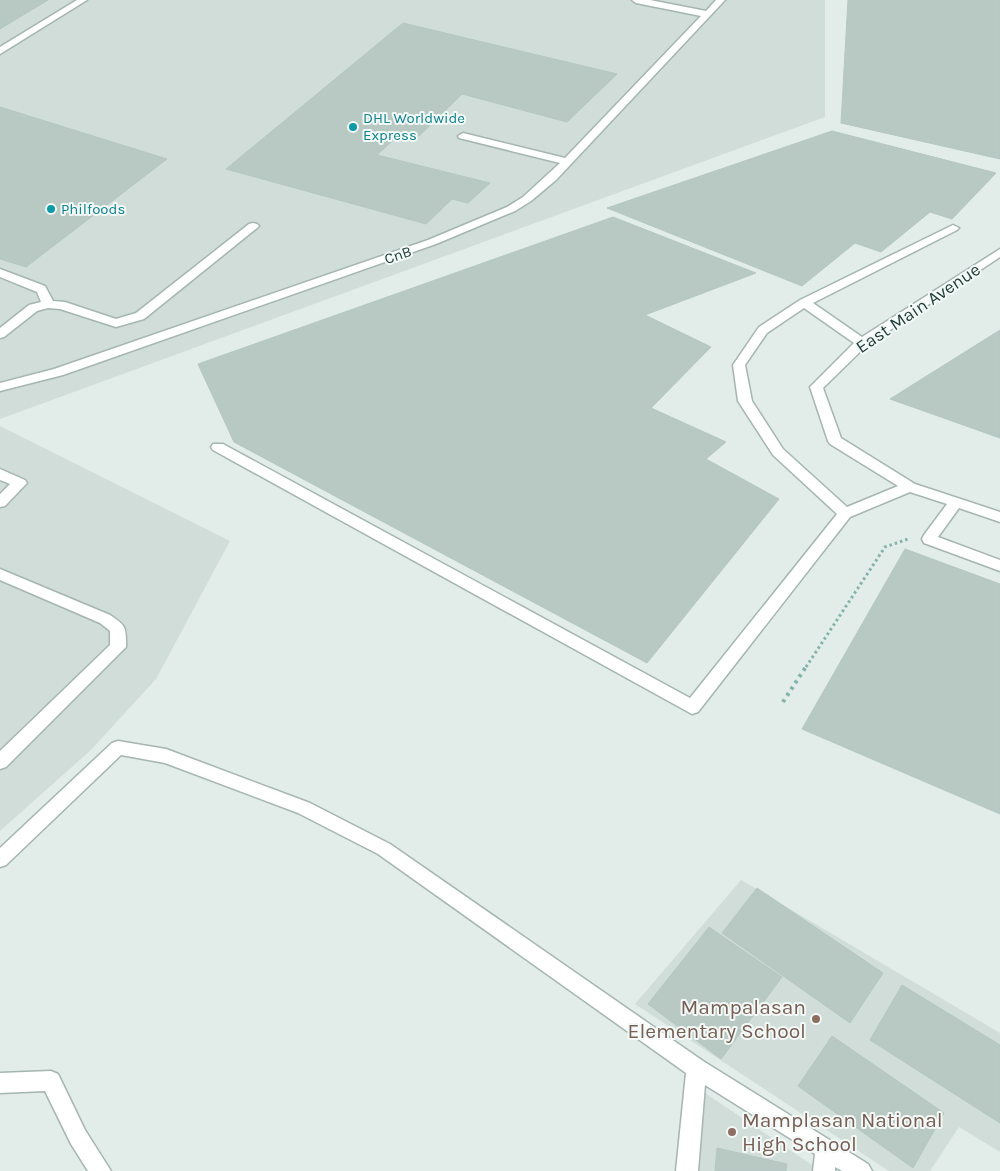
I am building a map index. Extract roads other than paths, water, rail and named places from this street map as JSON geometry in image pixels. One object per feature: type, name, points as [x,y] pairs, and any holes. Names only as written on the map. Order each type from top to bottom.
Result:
[{"type":"street","points":[[0,52],[83,0]]},
{"type":"street","points":[[636,0],[707,14]]},
{"type":"street","name":"CnB","points":[[0,387],[58,372],[464,230],[511,209],[527,199],[552,178],[721,0]]},
{"type":"street","points":[[463,136],[567,162]]},
{"type":"street","points":[[0,334],[33,308],[48,304],[61,305],[116,323],[134,318],[150,310],[253,226]]},
{"type":"street","points":[[845,513],[778,452],[745,401],[739,365],[763,330],[804,303],[953,228]]},
{"type":"street","name":"East Main Avenue","points":[[1000,252],[862,343],[816,387],[834,441],[910,487],[1000,517]]},
{"type":"street","points":[[0,273],[41,289],[45,294],[48,304]]},
{"type":"street","points":[[804,303],[862,343]]},
{"type":"street","points":[[218,447],[692,707],[845,513],[910,487]]},
{"type":"street","points":[[0,474],[20,483],[0,502]]},
{"type":"street","points":[[956,502],[928,539],[1000,566]]},
{"type":"street","points":[[0,574],[104,619],[118,628],[118,647],[0,762]]},
{"type":"street","points":[[0,859],[118,748],[166,756],[304,808],[384,849],[696,1068],[861,1171]]},
{"type":"street","points":[[687,1171],[696,1068]]},
{"type":"street","points":[[0,1083],[51,1082],[78,1137],[100,1171]]},
{"type":"street","points":[[824,1171],[826,1150]]},
{"type":"place","name":"DHL Worldwide Express","points":[[353,127]]},
{"type":"place","name":"Philfoods","points":[[51,209]]},
{"type":"place","name":"Mampalasan Elementary School","points":[[816,1019]]},
{"type":"place","name":"Mamplasan National High School","points":[[732,1132]]}]
